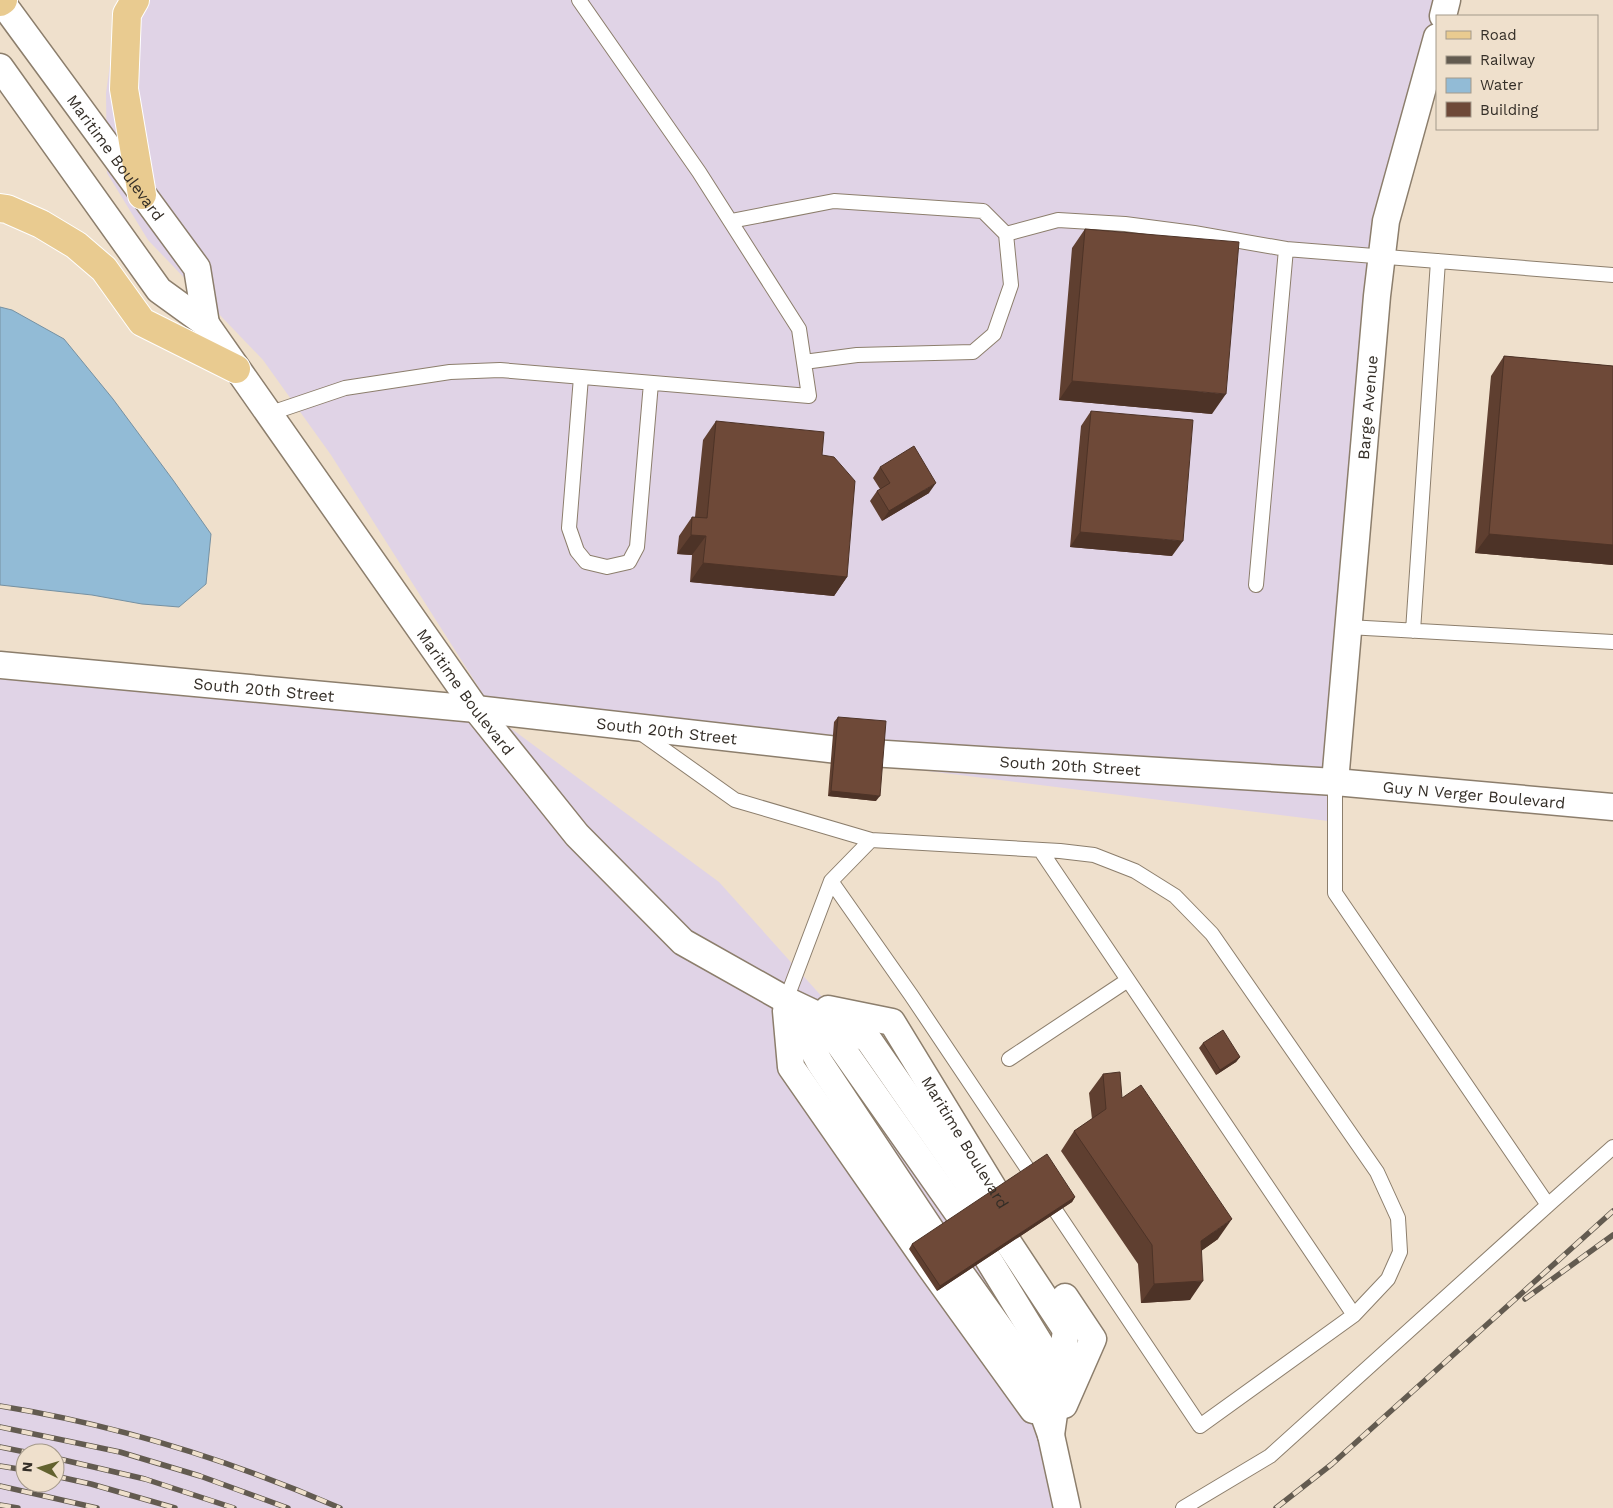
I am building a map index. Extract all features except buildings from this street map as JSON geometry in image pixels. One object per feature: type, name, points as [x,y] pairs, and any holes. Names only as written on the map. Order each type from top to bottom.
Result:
[{"type":"main road","points":[[134,0],[127,14],[124,89],[142,195]]},
{"type":"main road","points":[[0,208],[8,209],[41,224],[76,245],[104,269],[142,322],[236,369]]},
{"type":"street","points":[[1443,15],[1447,0]]},
{"type":"street","name":"Maritime Boulevard","points":[[1,1],[197,268],[206,324]]},
{"type":"street","name":"Barge Avenue","points":[[1335,782],[1386,221],[1436,41]]},
{"type":"street","name":"Maritime Boulevard","points":[[0,67],[159,290],[206,324],[476,709],[577,835],[682,942],[786,1000],[868,1039],[1066,1330],[1051,1435]]},
{"type":"street","name":"South 20th Street","points":[[0,665],[476,709],[856,752],[1335,782]]},
{"type":"street","name":"Guy N Verger Boulevard","points":[[1335,782],[1613,807]]},
{"type":"street","name":"Maritime Boulevard","points":[[786,1000],[831,1080],[947,1254],[1026,1365],[1051,1435],[1067,1508]]},
{"type":"lane","points":[[268,414],[345,388],[450,372],[500,370],[809,396],[799,329],[700,172],[579,0]]},
{"type":"lane","points":[[731,221],[834,201],[983,211],[1006,234],[1011,285],[994,334],[973,352],[858,355],[804,362]]},
{"type":"lane","points":[[1006,234],[1058,220],[1126,224],[1194,233],[1286,250],[1613,275]]},
{"type":"lane","points":[[1256,585],[1286,250]]},
{"type":"lane","points":[[1414,631],[1438,261]]},
{"type":"lane","points":[[581,377],[569,528],[577,551],[586,562],[607,568],[629,562],[637,548],[651,383]]},
{"type":"lane","points":[[1348,628],[1613,642]]},
{"type":"lane","points":[[630,726],[735,800],[871,840],[1094,855],[1135,871],[1175,896],[1212,934],[1377,1172],[1398,1218],[1400,1252],[1388,1279],[1354,1315],[1200,1426],[911,995],[831,882]]},
{"type":"lane","points":[[1335,782],[1335,892],[1548,1205]]},
{"type":"lane","points":[[786,1000],[831,882],[871,840]]},
{"type":"lane","points":[[1041,851],[1354,1315]]},
{"type":"lane","points":[[1009,1059],[1128,980]]},
{"type":"lane","points":[[1183,1508],[1270,1456],[1613,1147]]},
{"type":"shaded area","points":[[119,0],[1450,0],[1446,15],[1436,15],[1436,48],[1403,160],[1336,822],[775,752],[493,710],[331,455],[263,360],[148,240],[107,173],[106,93]]},
{"type":"shaded area","points":[[0,670],[486,710],[719,882],[983,1176],[1062,1508],[0,1508]]},
{"type":"water","points":[[0,307],[12,310],[64,339],[113,399],[211,534],[206,584],[179,607],[142,604],[92,595],[0,585]]},
{"type":"railway","points":[[1276,1508],[1332,1464],[1613,1211]]},
{"type":"railway","points":[[1525,1299],[1613,1235]]},
{"type":"railway","points":[[0,1406],[87,1423],[173,1446],[258,1475],[340,1508]]},
{"type":"railway","points":[[0,1427],[120,1452],[200,1476],[288,1508]]},
{"type":"railway","points":[[0,1447],[15,1450]]},
{"type":"railway","points":[[65,1460],[145,1479],[234,1508]]},
{"type":"railway","points":[[0,1466],[15,1468]]},
{"type":"railway","points":[[65,1478],[175,1508]]},
{"type":"railway","points":[[0,1486],[97,1508]]},
{"type":"railway","points":[[0,1505],[18,1508]]}]
